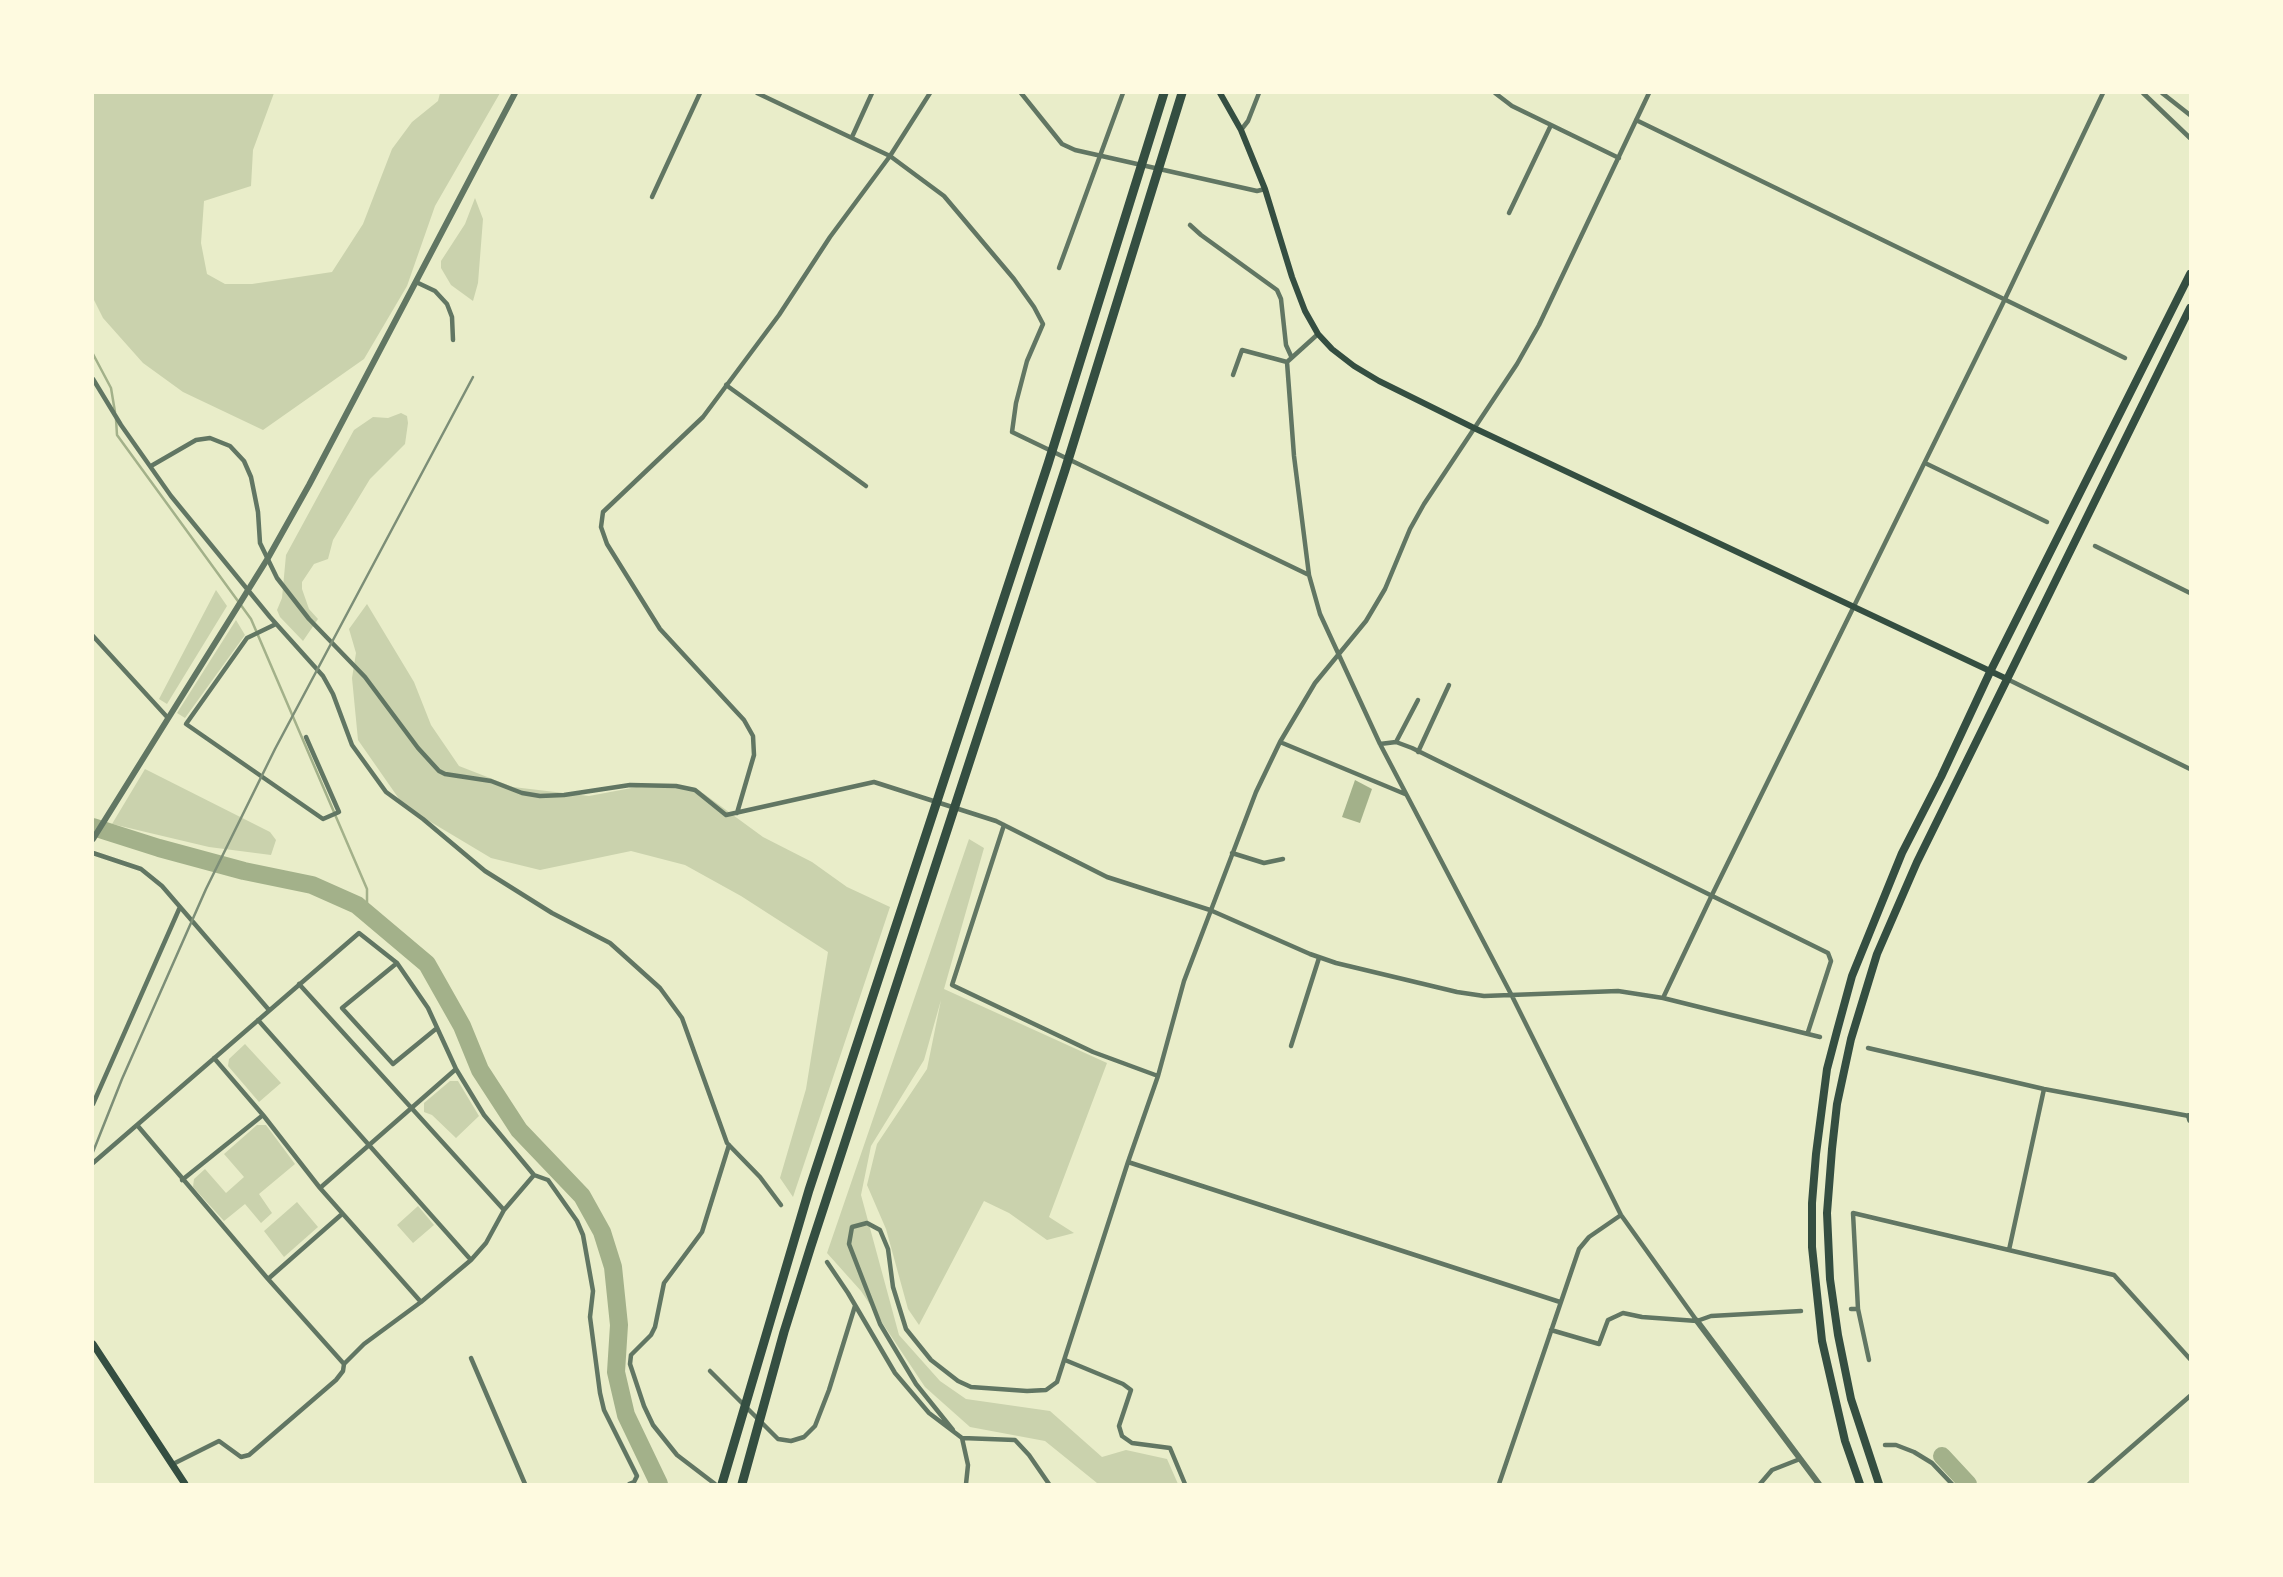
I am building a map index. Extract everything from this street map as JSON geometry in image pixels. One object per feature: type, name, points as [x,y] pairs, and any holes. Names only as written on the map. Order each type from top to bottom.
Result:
[{"type":"highway","points":[[722,1484],[809,1190],[1044,477],[1164,93]]},
{"type":"highway","points":[[742,1484],[784,1332],[1065,470],[1182,93]]},
{"type":"highway","points":[[1860,1484],[1840,1419],[1822,1341],[1812,1248],[1812,1203],[1827,1069],[1852,976],[1882,898],[1990,672],[2190,274]]},
{"type":"highway","points":[[1879,1484],[1851,1399],[1830,1279],[1827,1213],[1838,1104],[1857,1016],[1877,954],[1917,862],[2190,308]]},
{"type":"main road","points":[[1221,94],[1241,130],[1265,189],[1305,311],[1318,334],[1332,349],[1371,376],[1474,428],[2007,679]]},
{"type":"main road","points":[[93,1344],[185,1484]]},
{"type":"street","points":[[93,839],[268,558],[309,485],[514,93]]},
{"type":"street","points":[[652,197],[700,93]]},
{"type":"street","points":[[757,93],[890,156],[944,196],[1014,279],[1043,324],[1027,361],[1016,403],[1013,432],[1017,436],[1309,575]]},
{"type":"street","points":[[852,137],[872,93]]},
{"type":"street","points":[[737,813],[754,755],[753,736],[744,720],[660,629],[607,544],[601,527],[603,512],[703,416],[779,315],[830,237],[890,156],[930,93]]},
{"type":"street","points":[[1021,93],[1062,144],[1075,150],[1256,191],[1265,189]]},
{"type":"street","points":[[1059,268],[1103,156],[1123,93]]},
{"type":"street","points":[[1241,130],[1248,121],[1259,93]]},
{"type":"street","points":[[1495,93],[1512,106],[1619,158]]},
{"type":"street","points":[[953,1430],[916,1384],[880,1324],[849,1244],[852,1227],[867,1223],[880,1230],[888,1249],[893,1287],[906,1329],[931,1360],[958,1381],[971,1387],[1046,1390],[1057,1382],[1158,1076],[1184,981],[1256,792],[1280,742],[1315,683],[1366,621],[1385,589],[1424,504],[1517,364],[1539,325],[1649,93]]},
{"type":"street","points":[[1663,998],[2103,93]]},
{"type":"street","points":[[2143,93],[2190,138]]},
{"type":"street","points":[[2162,93],[2190,115]]},
{"type":"street","points":[[1636,120],[2125,358]]},
{"type":"street","points":[[1509,213],[1552,125]]},
{"type":"street","points":[[1190,225],[1278,290],[1286,345],[1291,356]]},
{"type":"street","points":[[416,282],[435,291],[447,304],[452,317],[453,340]]},
{"type":"street","points":[[1318,334],[1287,362],[1294,456],[1309,575],[1320,614],[1337,655],[1621,1215],[1819,1484]]},
{"type":"street","points":[[1233,375],[1242,350],[1287,362]]},
{"type":"street","points":[[93,379],[121,425],[171,496],[276,624],[323,676],[333,694],[352,745],[386,792],[485,871],[552,913],[610,943],[660,988],[682,1018],[729,1145],[760,1177],[781,1205]]},
{"type":"street","points":[[726,385],[866,486]]},
{"type":"street","points":[[151,466],[196,440],[210,438],[229,446],[244,461],[251,477],[258,512],[260,543],[277,578],[293,600],[365,677],[418,748],[439,771],[446,774],[484,779],[522,793],[540,796],[630,785],[676,786],[695,790],[726,816],[874,782],[996,821],[1107,877],[1210,910],[1319,958],[1483,996],[1618,991],[1663,998],[1820,1037]]},
{"type":"street","points":[[1925,463],[2047,522]]},
{"type":"street","points":[[2095,546],[2190,593]]},
{"type":"street","points":[[276,624],[247,638],[186,724],[323,819],[339,812],[306,737]]},
{"type":"street","points":[[93,636],[169,718]]},
{"type":"street","points":[[2007,679],[2190,769]]},
{"type":"street","points":[[1418,752],[1449,685]]},
{"type":"street","points":[[1396,742],[1418,700]]},
{"type":"street","points":[[1280,742],[1406,794]]},
{"type":"street","points":[[1380,744],[1396,742],[1418,752],[1828,953],[1831,961],[1808,1032]]},
{"type":"street","points":[[1004,825],[952,985],[1093,1052],[1158,1076]]},
{"type":"street","points":[[93,853],[141,869],[162,886],[269,1010]]},
{"type":"street","points":[[1233,853],[1264,863],[1283,859]]},
{"type":"street","points":[[93,1104],[180,907]]},
{"type":"street","points":[[93,1163],[359,933],[397,963],[428,1008],[456,1069],[484,1115],[534,1175],[548,1180],[577,1221],[583,1235],[593,1291],[590,1317],[600,1393],[604,1410],[637,1476],[634,1482],[629,1484]]},
{"type":"street","points":[[1292,1046],[1319,958]]},
{"type":"street","points":[[397,963],[342,1008],[393,1064],[437,1028]]},
{"type":"street","points":[[299,985],[504,1210]]},
{"type":"street","points":[[258,1020],[471,1260]]},
{"type":"street","points":[[1868,1048],[2190,1118]]},
{"type":"street","points":[[214,1058],[320,1188],[421,1302]]},
{"type":"street","points":[[320,1188],[456,1069]]},
{"type":"street","points":[[2009,1250],[2044,1088]]},
{"type":"street","points":[[182,1180],[262,1115]]},
{"type":"street","points":[[137,1125],[344,1364]]},
{"type":"street","points":[[715,1484],[677,1455],[653,1425],[630,1364],[632,1355],[655,1327],[664,1283],[702,1232],[729,1145]]},
{"type":"street","points":[[1128,1161],[1560,1302]]},
{"type":"street","points":[[173,1464],[219,1441],[241,1457],[249,1455],[336,1380],[343,1371],[344,1364],[364,1344],[421,1302],[471,1260],[486,1243],[504,1210],[534,1175]]},
{"type":"street","points":[[268,1279],[342,1213]]},
{"type":"street","points":[[1869,1360],[1858,1309],[1853,1213],[2114,1275],[2190,1359]]},
{"type":"street","points":[[1499,1484],[1579,1249],[1589,1237],[1621,1215]]},
{"type":"street","points":[[827,1262],[895,1373],[929,1413],[962,1438],[968,1465],[966,1484]]},
{"type":"street","points":[[710,1371],[778,1439],[791,1441],[804,1437],[815,1426],[830,1390],[855,1305]]},
{"type":"street","points":[[1851,1309],[1858,1309]]},
{"type":"street","points":[[1551,1330],[1599,1345],[1608,1320],[1623,1313],[1697,1321],[1712,1316],[1801,1311]]},
{"type":"street","points":[[471,1358],[525,1484]]},
{"type":"street","points":[[1065,1360],[1124,1384],[1130,1390],[1119,1426],[1122,1436],[1132,1443],[1170,1448],[1185,1484]]},
{"type":"street","points":[[2089,1484],[2190,1396]]},
{"type":"street","points":[[962,1438],[1015,1440],[1049,1484]]},
{"type":"street","points":[[1885,1445],[1896,1445],[1933,1463],[1952,1484]]},
{"type":"street","points":[[1760,1484],[1772,1470],[1801,1459]]},
{"type":"shaded area","points":[[93,93],[274,93],[253,150],[251,186],[204,201],[201,243],[207,274],[225,284],[252,284],[332,272],[363,224],[392,149],[412,122],[438,101],[440,93],[500,93],[435,206],[407,286],[364,359],[263,430],[183,392],[143,363],[103,318],[93,298]]},
{"type":"shaded area","points":[[475,198],[483,219],[478,283],[473,301],[451,285],[441,268],[441,261],[465,224]]},
{"type":"shaded area","points":[[401,413],[407,416],[408,423],[405,444],[370,479],[333,540],[328,559],[314,564],[302,582],[309,609],[318,619],[303,641],[280,617],[277,610],[282,598],[286,555],[354,430],[373,417],[388,418]]},
{"type":"shaded area","points":[[216,590],[227,606],[167,704],[159,699]]},
{"type":"shaded area","points":[[367,604],[414,682],[431,725],[459,766],[513,787],[589,796],[642,786],[696,788],[763,837],[812,862],[847,887],[890,907],[793,1197],[780,1178],[806,1089],[828,952],[741,896],[685,865],[631,851],[540,870],[491,858],[404,806],[358,740],[352,678],[356,653],[349,629]]},
{"type":"shaded area","points":[[236,620],[245,635],[185,718],[177,713]]},
{"type":"shaded area","points":[[145,769],[270,832],[276,840],[271,855],[209,847],[112,824]]},
{"type":"shaded area","points":[[1355,780],[1372,789],[1360,823],[1342,817]]},
{"type":"shaded area","points":[[969,839],[984,848],[944,989],[1107,1063],[1049,1217],[1074,1233],[1047,1240],[1009,1213],[984,1201],[919,1325],[908,1309],[886,1229],[867,1185],[877,1144],[927,1069],[941,1000],[924,1060],[871,1146],[861,1195],[899,1335],[940,1381],[966,1399],[1050,1411],[1102,1457],[1126,1450],[1167,1459],[1178,1484],[1097,1483],[1045,1441],[970,1427],[925,1387],[861,1291],[827,1253]]},
{"type":"shaded area","points":[[245,1044],[281,1083],[259,1102],[228,1066],[229,1059]]},
{"type":"shaded area","points":[[450,1081],[458,1081],[479,1116],[456,1138],[432,1115],[424,1112],[424,1103]]},
{"type":"shaded area","points":[[257,1125],[266,1125],[295,1164],[259,1194],[272,1213],[261,1223],[245,1204],[224,1221],[193,1187],[194,1179],[205,1169],[226,1193],[244,1177],[224,1154]]},
{"type":"shaded area","points":[[297,1202],[318,1227],[284,1257],[264,1231]]},
{"type":"shaded area","points":[[418,1206],[434,1225],[413,1243],[397,1225]]},
{"type":"waterway","points":[[93,354],[111,388],[115,412]]},
{"type":"waterway","points":[[116,419],[117,435],[251,619],[367,889],[367,914]]},
{"type":"waterway","points":[[93,827],[244,871],[312,885],[357,905],[427,964],[462,1026],[480,1070],[519,1130],[582,1196],[602,1232],[613,1267],[619,1325],[616,1372],[626,1415],[659,1484]]},
{"type":"waterway","points":[[1942,1456],[1968,1484]]},
{"type":"railway","points":[[93,1152],[122,1079],[206,889],[275,749],[473,377]]}]
